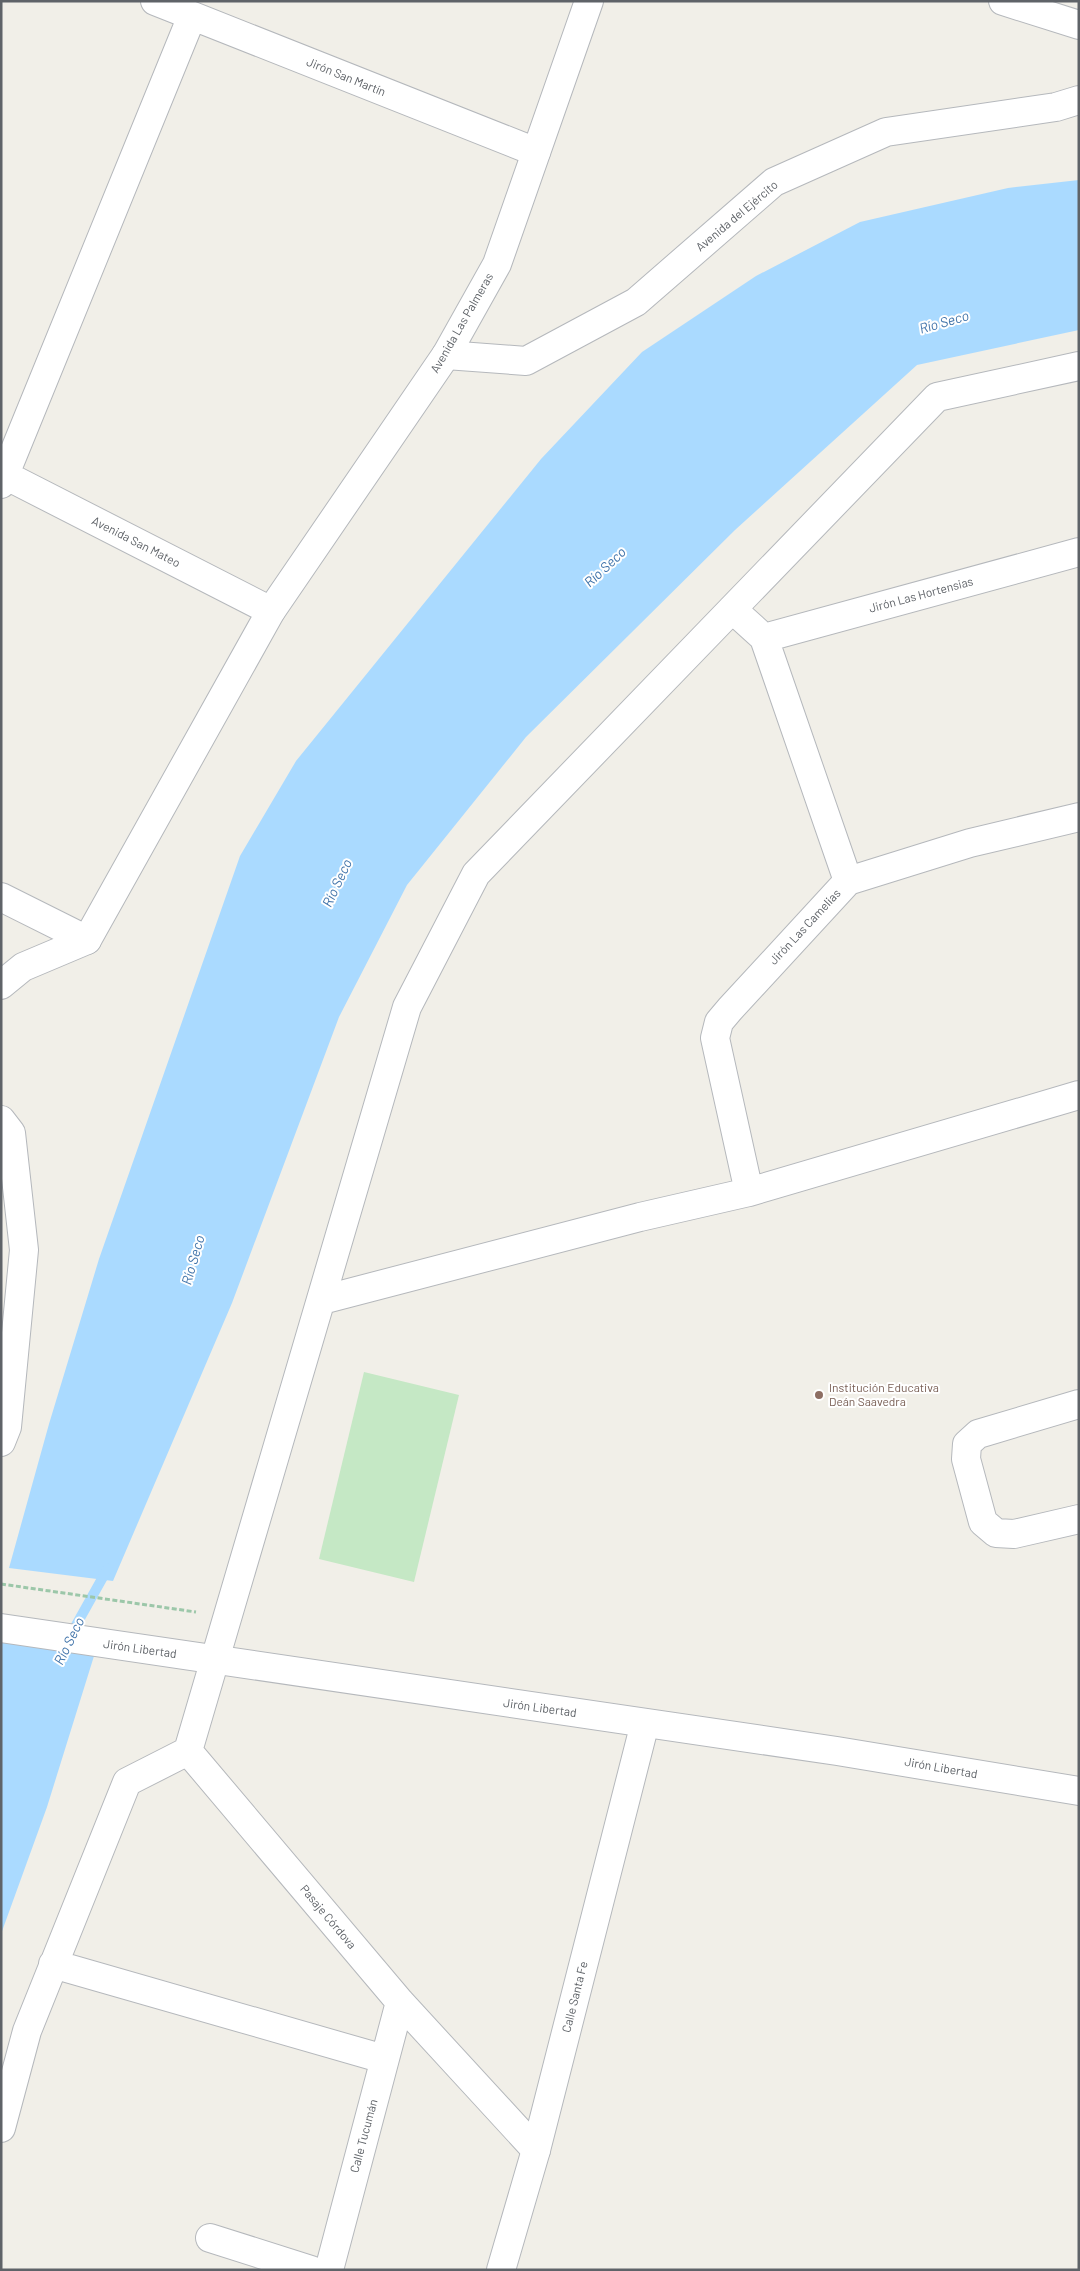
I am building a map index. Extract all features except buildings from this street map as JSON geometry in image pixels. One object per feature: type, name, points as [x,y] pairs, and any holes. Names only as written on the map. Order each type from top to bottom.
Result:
[{"type":"street","name":"Jirón San Martín","points":[[155,1],[536,152]]},
{"type":"street","name":"Avenida Las Palmeras","points":[[86,940],[270,611],[446,355],[497,264],[589,1]]},
{"type":"street","points":[[1003,1],[1079,25]]},
{"type":"street","points":[[3,477],[192,16]]},
{"type":"street","name":"Avenida del Ejército","points":[[446,355],[526,361],[636,302],[774,182],[886,132],[1056,107],[1079,100]]},
{"type":"street","points":[[1,2128],[27,2031],[127,1782],[188,1751],[407,1007],[476,874],[937,397],[1079,366]]},
{"type":"street","name":"Avenida San Mateo","points":[[3,477],[270,611]]},
{"type":"street","name":"Jirón Las Hortensias","points":[[764,638],[1079,552]]},
{"type":"street","points":[[732,609],[764,638],[848,881]]},
{"type":"street","name":"Jirón Las Camelias","points":[[749,1192],[714,1038],[719,1022],[848,881],[970,843],[1079,817]]},
{"type":"street","points":[[1,897],[86,940]]},
{"type":"street","points":[[1,985],[23,967],[86,940]]},
{"type":"street","points":[[322,1300],[640,1217],[749,1192],[1079,1095]]},
{"type":"street","points":[[1,1442],[7,1427],[24,1250],[4,1128]]},
{"type":"street","points":[[1079,1404],[978,1434],[967,1444],[966,1459],[983,1522],[996,1533],[1014,1534],[1079,1520]]},
{"type":"street","name":"Jirón Libertad","points":[[1,1628],[837,1751],[1079,1791]]},
{"type":"street","name":"Calle Santa Fe","points":[[500,2270],[536,2150],[645,1723]]},
{"type":"street","name":"Pasaje Córdova","points":[[188,1751],[400,2002],[536,2150]]},
{"type":"street","points":[[53,1964],[384,2059]]},
{"type":"street","name":"Calle Tucumán","points":[[329,2270],[400,2002]]},
{"type":"street","points":[[210,2238],[312,2270]]},
{"type":"path","points":[[1,1584],[202,1613]]},
{"type":"green space","points":[[364,1372],[459,1395],[414,1582],[319,1559]]},
{"type":"water","points":[[1079,180],[1079,330],[917,365],[735,530],[526,737],[407,885],[339,1017],[232,1303],[113,1581],[9,1568],[49,1424],[99,1259],[240,856],[296,761],[541,459],[642,352],[756,276],[860,222],[1008,188]]},
{"type":"water","points":[[1,1640],[94,1656],[47,1807],[1,1934]]},
{"type":"waterway","name":"Río Seco","points":[[70,1636],[108,1568]]},
{"type":"place","name":"Institución Educativa Deán Saavedra","points":[[819,1395]]}]
